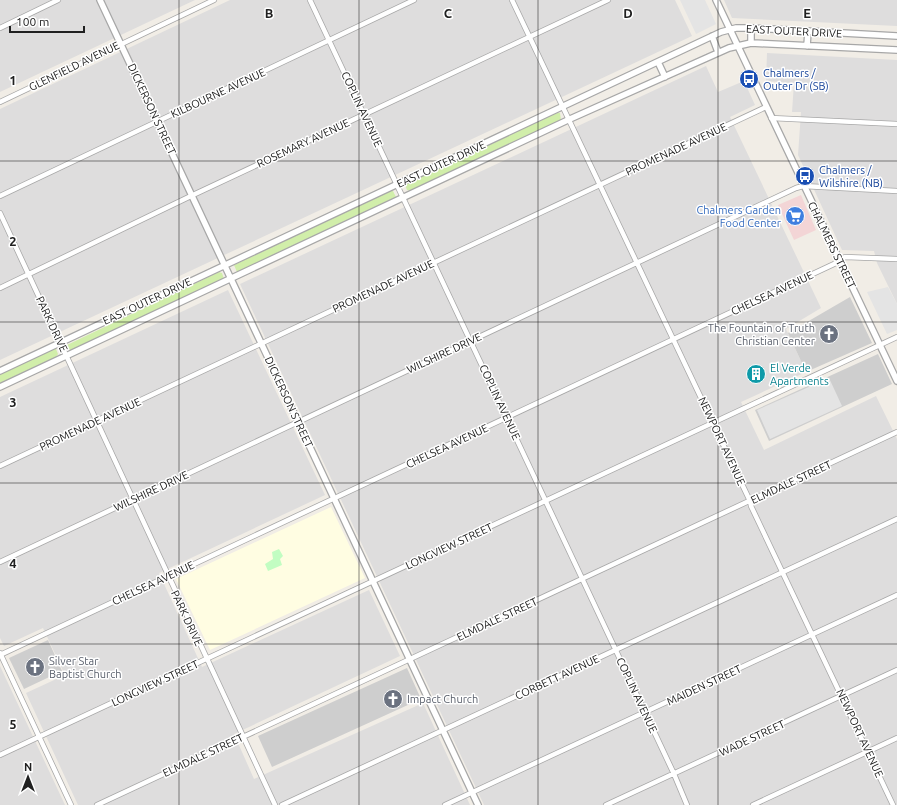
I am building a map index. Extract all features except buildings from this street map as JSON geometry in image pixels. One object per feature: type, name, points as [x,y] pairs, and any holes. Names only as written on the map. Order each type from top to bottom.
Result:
[{"type":"street","points":[[0,28],[58,0]]},
{"type":"street","name":"DICKERSON STREET","points":[[100,0],[193,195],[224,265],[478,805]]},
{"type":"street","name":"GLENFIELD AVENUE","points":[[0,102],[214,0]]},
{"type":"street","name":"COPLIN AVENUE","points":[[310,0],[471,340],[674,774],[687,805]]},
{"type":"street","name":"KILBOURNE AVENUE","points":[[0,196],[414,0]]},
{"type":"street","points":[[512,0],[564,106]]},
{"type":"street","name":"ROSEMARY AVENUE","points":[[0,288],[193,195],[608,0]]},
{"type":"street","name":"CHALMERS STREET","points":[[716,0],[803,186],[897,381]]},
{"type":"street","points":[[751,43],[752,28]]},
{"type":"street","name":"EAST OUTER DRIVE","points":[[0,371],[712,36],[730,30],[752,28],[897,36]]},
{"type":"street","points":[[807,46],[808,31]]},
{"type":"street","points":[[712,36],[718,52]]},
{"type":"street","name":"EAST OUTER DRIVE","points":[[0,386],[570,119],[718,52],[737,45],[751,43],[897,50]]},
{"type":"street","points":[[658,62],[665,77]]},
{"type":"street","name":"NEWPORT AVENUE","points":[[564,106],[893,805]]},
{"type":"street","name":"PROMENADE AVENUE","points":[[0,466],[766,107]]},
{"type":"street","points":[[771,118],[897,124]]},
{"type":"street","name":"WILSHIRE DRIVE","points":[[0,562],[471,340],[803,186],[897,191]]},
{"type":"street","name":"PARK DRIVE","points":[[0,213],[275,805]]},
{"type":"street","name":"CHELSEA AVENUE","points":[[0,654],[168,577],[834,264],[845,256],[897,259]]},
{"type":"street","name":"LONGVIEW STREET","points":[[0,755],[897,337]]},
{"type":"street","name":"ELMDALE STREET","points":[[97,805],[897,432]]},
{"type":"street","name":"CORBETT AVENUE","points":[[282,805],[897,520]]},
{"type":"street","name":"MAIDEN STREET","points":[[445,805],[897,596]]},
{"type":"street","points":[[0,654],[71,805]]},
{"type":"street","name":"WADE STREET","points":[[606,805],[897,670]]},
{"type":"street","points":[[754,805],[897,738]]},
{"type":"shaded area","points":[[0,0],[195,0],[0,92]]},
{"type":"shaded area","points":[[230,0],[675,0],[692,36],[0,360],[0,109]]},
{"type":"shaded area","points":[[680,0],[705,0],[716,24],[696,34]]},
{"type":"shaded area","points":[[724,0],[897,0],[897,26],[732,18]]},
{"type":"shaded area","points":[[767,53],[897,60],[897,304],[877,263],[874,251],[842,250],[798,155],[801,112],[792,112],[794,83],[766,81]]},
{"type":"shaded area","points":[[706,66],[718,92],[744,81],[755,105],[730,117],[821,308],[786,329],[806,372],[741,402],[764,450],[876,396],[897,439],[897,805],[484,805],[240,284]]},
{"type":"shaded area","points":[[801,195],[816,230],[794,240],[778,205]]},
{"type":"shaded area","points":[[888,287],[897,304],[897,330],[887,334],[867,292]]},
{"type":"shaded area","points":[[228,290],[325,495],[159,573],[202,667],[369,590],[400,656],[234,734],[254,779],[423,703],[470,805],[78,805],[26,693],[65,675],[43,628],[4,646],[0,638],[0,397]]},
{"type":"shaded area","points":[[850,297],[872,343],[806,372],[788,333]]},
{"type":"shaded area","points":[[878,354],[892,384],[769,441],[755,410]]},
{"type":"shaded area","points":[[829,378],[842,406],[770,439],[757,410]]},
{"type":"shaded area","points":[[331,507],[365,578],[210,650],[176,579]]},
{"type":"shaded area","points":[[48,640],[62,671],[24,689],[9,658]]},
{"type":"shaded area","points":[[0,666],[65,805],[0,805]]},
{"type":"shaded area","points":[[407,668],[421,699],[272,767],[258,736]]},
{"type":"green space","points":[[557,113],[560,113],[561,120],[411,191],[407,190],[405,185],[407,183]]},
{"type":"green space","points":[[390,191],[393,191],[396,197],[237,272],[234,265]]},
{"type":"green space","points":[[219,272],[222,273],[224,279],[73,350],[70,350],[67,345]]},
{"type":"green space","points":[[53,349],[56,349],[58,354],[56,357],[0,383],[0,374]]},
{"type":"green space","points":[[279,549],[283,556],[280,559],[282,565],[268,571],[265,564],[273,559],[272,552]]},
{"type":"place","name":"Chalmers / Outer Dr (SB)","points":[[749,79]]},
{"type":"place","name":"Chalmers / Wilshire (NB)","points":[[805,176]]},
{"type":"place","name":"Chalmers Garden Food Center","points":[[795,216]]},
{"type":"place","name":"The Fountain of Truth Christian Center","points":[[829,334]]},
{"type":"place","name":"El Verde Apartments","points":[[756,374]]},
{"type":"place","name":"Silver Star Baptist Church","points":[[35,667]]},
{"type":"place","name":"Impact Church","points":[[393,699]]}]
